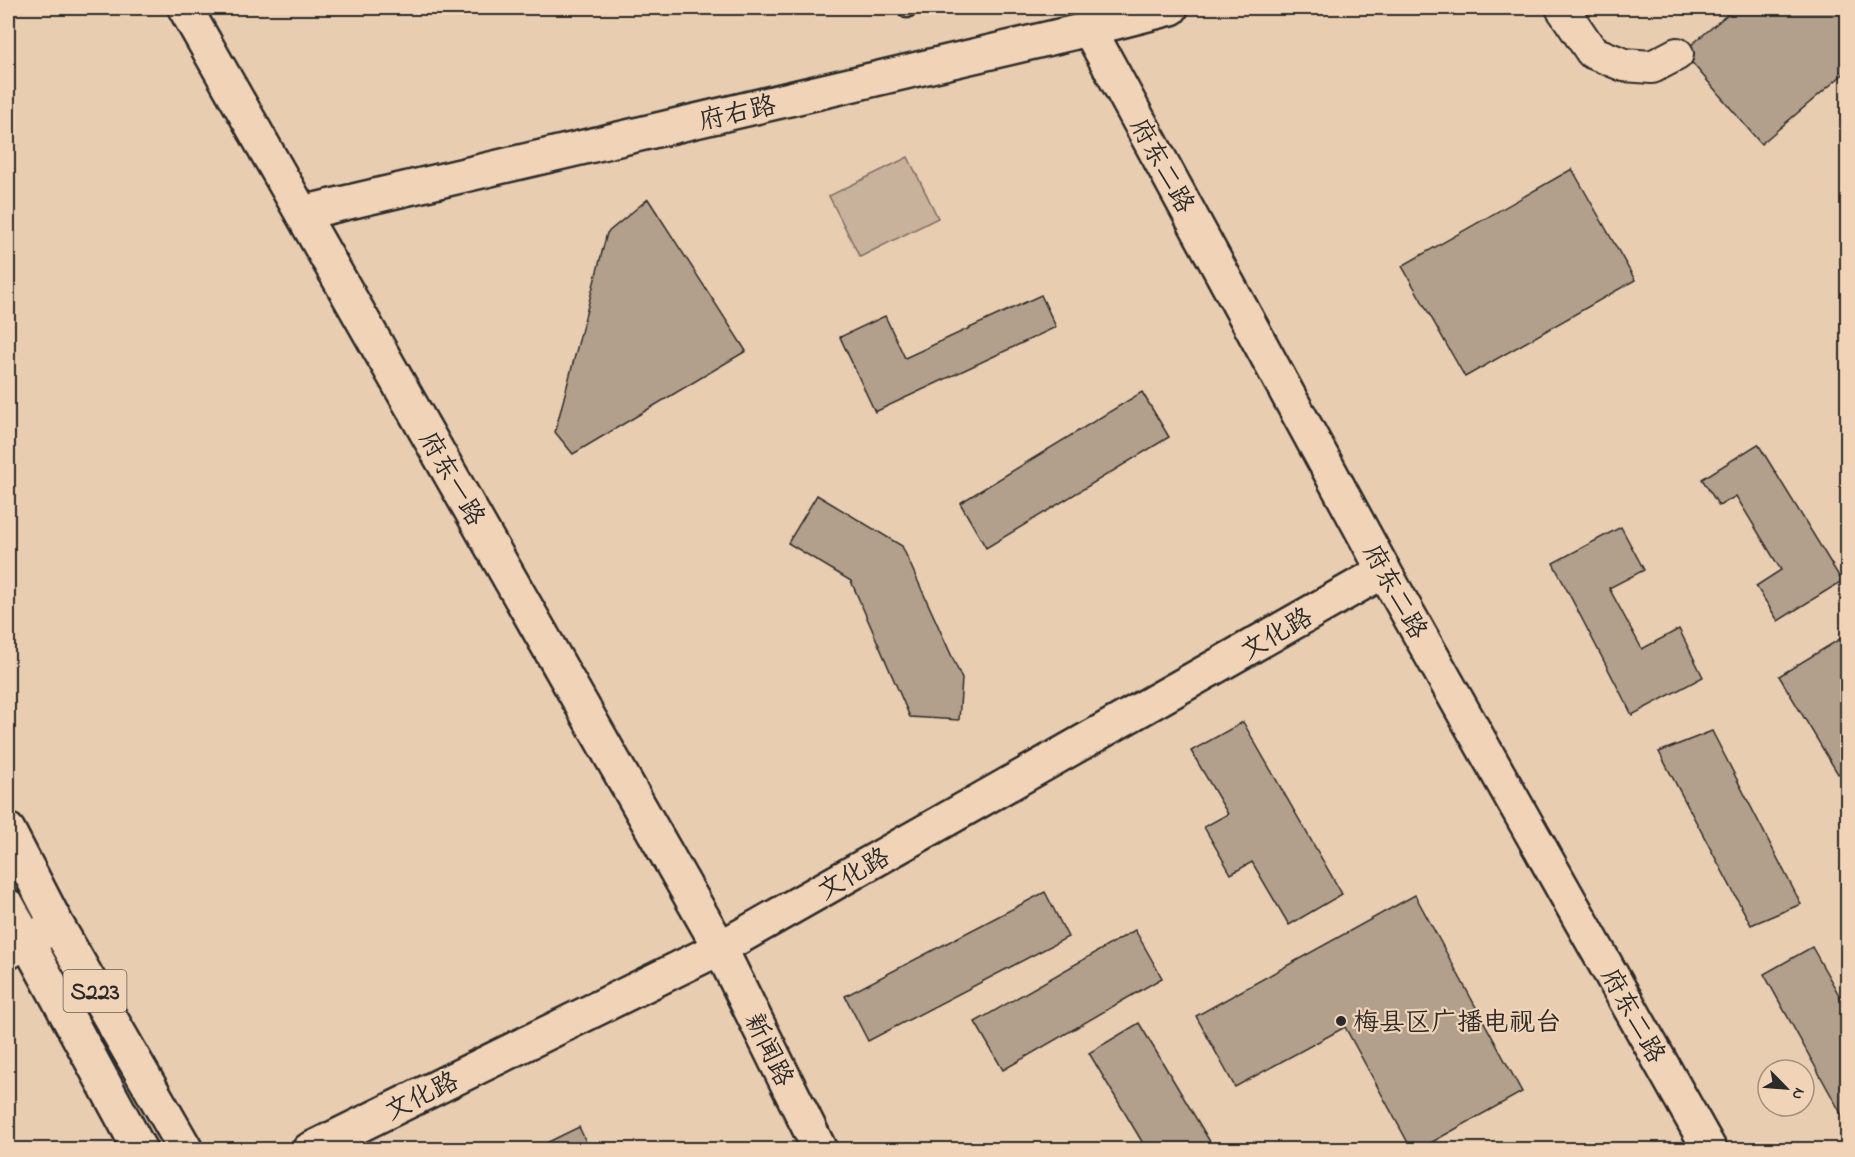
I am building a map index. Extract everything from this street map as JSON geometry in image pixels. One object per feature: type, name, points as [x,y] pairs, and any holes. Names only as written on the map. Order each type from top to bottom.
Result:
[{"type":"street","name":"府东一路","points":[[185,8],[720,948]]},
{"type":"street","name":"府右路","points":[[302,213],[1171,8]]},
{"type":"street","points":[[1562,8],[1592,52],[1624,65],[1652,67],[1677,54]]},
{"type":"street","name":"府东二路","points":[[1089,29],[1384,571],[1710,1149]]},
{"type":"street","name":"文化路","points":[[309,1149],[720,948],[1384,571]]},
{"type":"street","name":"S223","points":[[8,830],[57,925],[186,1149]]},
{"type":"street","name":"S223","points":[[8,906],[17,947],[140,1149]]},
{"type":"street","points":[[17,947],[57,925]]},
{"type":"street","name":"新闻路","points":[[720,948],[820,1149]]},
{"type":"shaded area","points":[[908,157],[938,218],[860,257],[829,196]]},
{"type":"building","points":[[1735,8],[1848,8],[1848,70],[1761,144],[1683,52]]},
{"type":"building","points":[[1572,169],[1635,280],[1465,377],[1402,266]]},
{"type":"building","points":[[648,199],[746,351],[573,454],[555,432],[607,233]]},
{"type":"building","points":[[1041,295],[1056,327],[875,412],[840,337],[885,316],[905,358]]},
{"type":"building","points":[[1142,392],[1169,437],[986,548],[960,503]]},
{"type":"building","points":[[1758,444],[1842,581],[1778,621],[1756,586],[1781,570],[1736,496],[1719,506],[1702,479]]},
{"type":"building","points":[[817,495],[902,546],[962,679],[959,720],[910,717],[851,581],[788,543]]},
{"type":"building","points":[[1621,527],[1644,570],[1609,588],[1642,649],[1679,629],[1703,677],[1632,715],[1553,563]]},
{"type":"building","points":[[1848,634],[1848,767],[1838,774],[1779,676]]},
{"type":"building","points":[[1243,722],[1342,894],[1289,925],[1252,862],[1231,874],[1204,827],[1228,814],[1191,751]]},
{"type":"building","points":[[1712,731],[1801,904],[1751,925],[1659,752]]},
{"type":"building","points":[[1045,892],[1068,937],[868,1041],[845,996]]},
{"type":"building","name":"梅县区广播电视台","points":[[1415,895],[1522,1092],[1418,1150],[1412,1150],[1345,1027],[1235,1087],[1196,1016]]},
{"type":"building","points":[[1135,930],[1162,978],[1003,1070],[975,1022]]},
{"type":"building","points":[[1812,947],[1848,1011],[1848,1126],[1816,1068],[1816,1058],[1810,1058],[1764,974]]},
{"type":"building","points":[[1139,1023],[1215,1150],[1147,1150],[1089,1053]]},
{"type":"building","points":[[579,1127],[590,1150],[532,1150]]},
{"type":"place","name":"梅县区广播电视台","points":[[1341,1021]]}]
